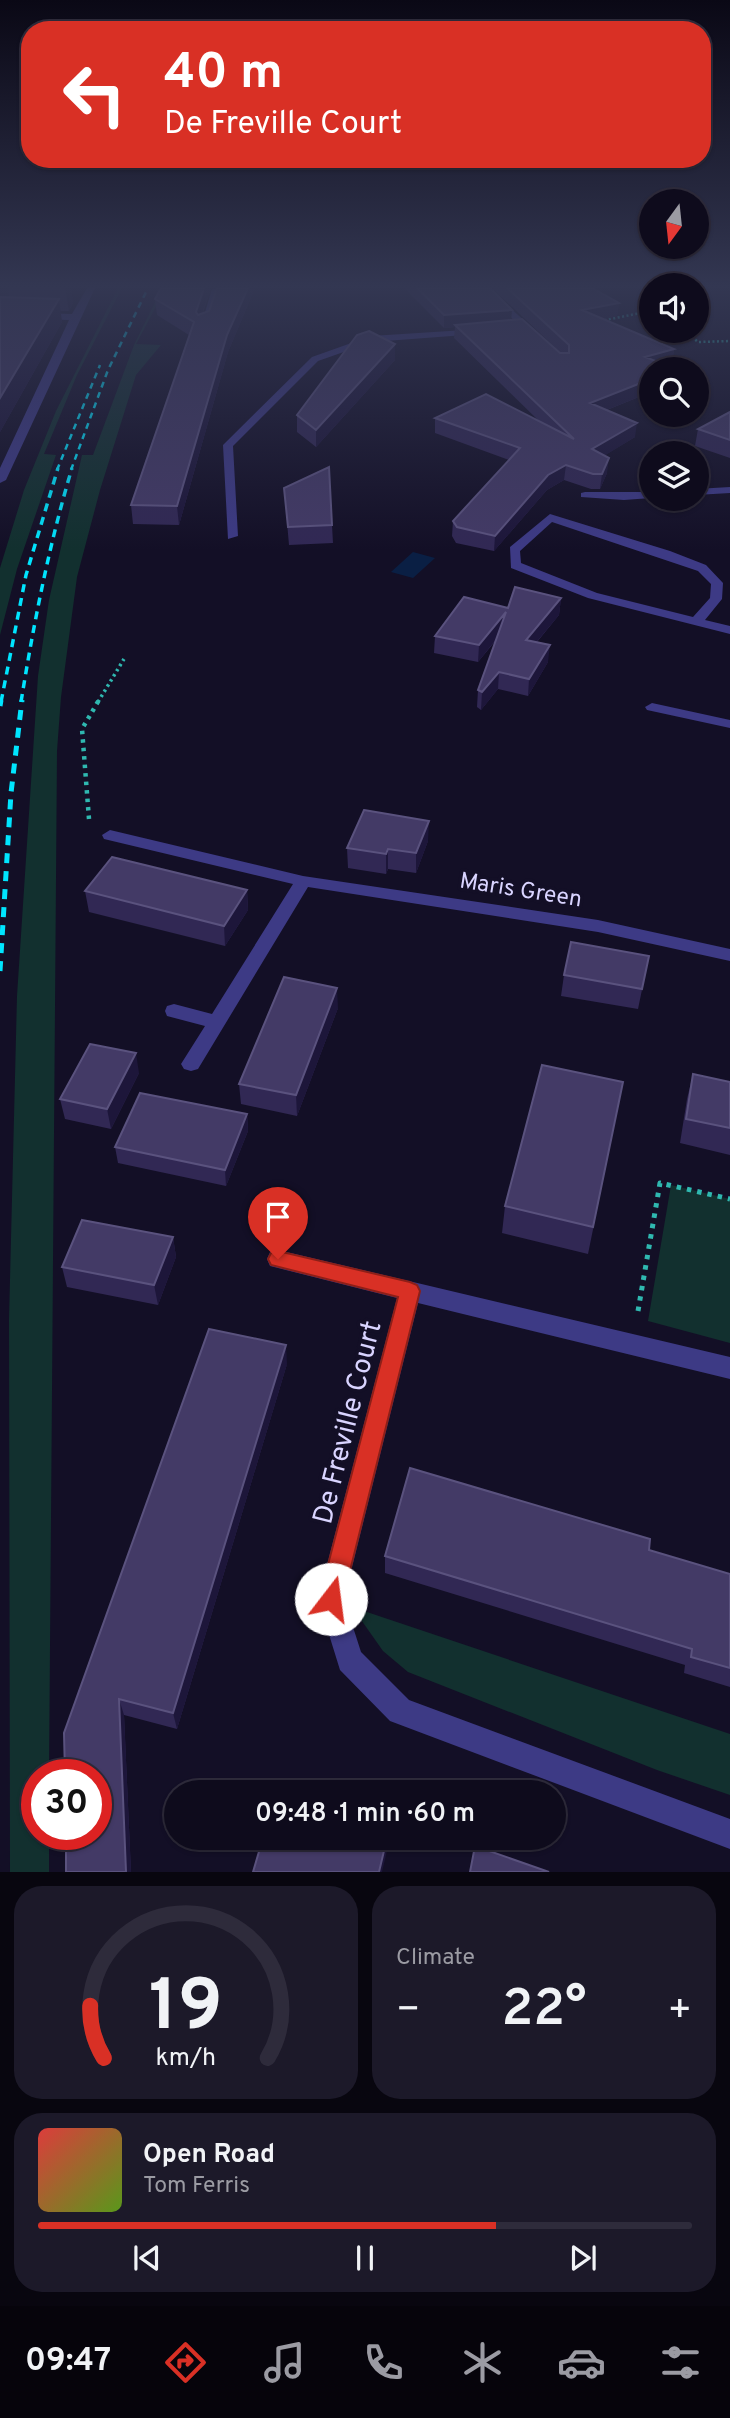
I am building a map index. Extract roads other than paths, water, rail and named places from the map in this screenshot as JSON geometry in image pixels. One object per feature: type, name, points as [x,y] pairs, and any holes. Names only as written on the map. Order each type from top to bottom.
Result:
[{"type":"street","points":[[0,480],[48,375]]},
{"type":"street","points":[[232,537],[228,445],[298,375]]},
{"type":"street","points":[[709,491],[730,490]]},
{"type":"street","points":[[585,495],[639,496]]},
{"type":"street","points":[[696,621],[716,599],[717,583],[702,568],[550,518],[514,550],[515,565],[546,581],[696,621],[730,630]]},
{"type":"street","points":[[652,707],[730,724]]},
{"type":"street","name":"Maris Green","points":[[110,835],[303,881],[598,926],[730,955]]},
{"type":"street","points":[[191,1064],[303,881]]},
{"type":"street","points":[[174,1011],[217,1022]]},
{"type":"street","points":[[278,1259],[730,1368]]},
{"type":"street","name":"De Freville Court","points":[[410,1291],[331,1599],[350,1660],[400,1712],[730,1834]]},
{"type":"water","points":[[413,552],[435,558],[413,578],[391,572]]},
{"type":"railway","points":[[57,470],[96,375]]},
{"type":"railway","points":[[71,470],[106,375]]},
{"type":"railway","points":[[1,702],[26,575],[58,468]]},
{"type":"railway","points":[[21,702],[43,584],[72,468]]},
{"type":"railway","points":[[0,706],[1,700]]},
{"type":"railway","points":[[0,971],[11,793],[22,700]]}]
